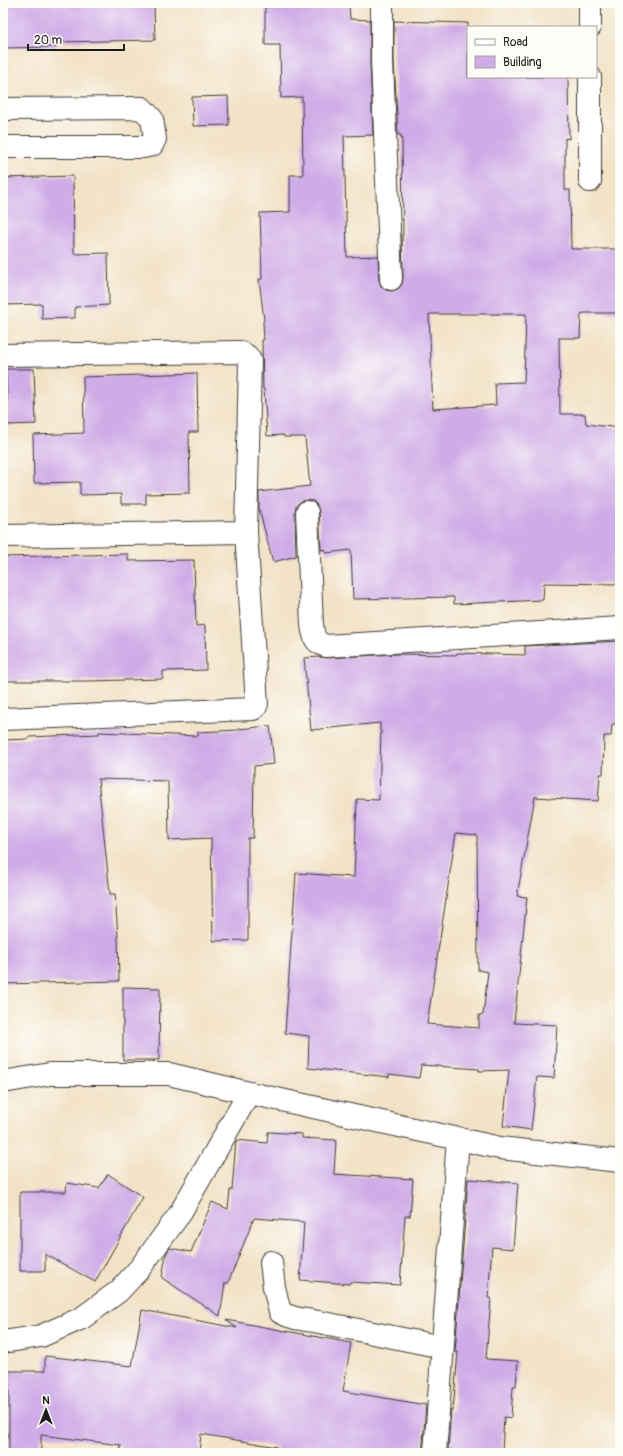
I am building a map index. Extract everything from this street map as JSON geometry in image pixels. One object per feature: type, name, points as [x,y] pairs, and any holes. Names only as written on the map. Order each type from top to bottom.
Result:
[{"type":"street","points":[[382,3],[382,61],[391,279]]},
{"type":"street","points":[[590,3],[590,26]]},
{"type":"street","points":[[590,78],[590,181]]},
{"type":"street","points":[[3,109],[142,108],[152,119],[155,139],[152,145],[143,147],[3,147]]},
{"type":"street","points":[[3,355],[240,352],[247,356],[250,360],[246,532],[257,704],[255,708],[3,718]]},
{"type":"street","points":[[306,512],[312,626],[314,639],[320,644],[326,646],[620,628]]},
{"type":"street","points":[[3,536],[246,532]]},
{"type":"street","points":[[3,1082],[50,1074],[169,1074],[500,1148],[620,1161]]},
{"type":"street","points":[[3,1342],[41,1336],[82,1318],[119,1291],[140,1268],[179,1215],[249,1093]]},
{"type":"street","points":[[435,1453],[458,1138]]},
{"type":"street","points":[[271,1262],[274,1287],[280,1312],[288,1316],[295,1319],[319,1322],[442,1347]]},
{"type":"building","points":[[3,3],[154,3],[155,40],[57,42],[57,47],[3,48]]},
{"type":"building","points":[[349,3],[350,19],[370,20],[373,135],[344,136],[347,257],[378,256],[379,280],[381,286],[386,290],[392,291],[398,289],[402,284],[403,278],[402,141],[401,135],[398,135],[394,61],[394,21],[468,23],[467,78],[568,78],[569,139],[565,138],[565,190],[570,190],[571,249],[619,249],[620,313],[581,314],[580,338],[559,338],[560,414],[585,414],[586,424],[620,428],[620,584],[544,583],[543,600],[454,604],[454,597],[353,599],[351,550],[326,553],[325,549],[321,550],[319,511],[317,505],[313,501],[307,500],[300,502],[296,506],[296,556],[273,562],[259,509],[259,492],[310,486],[305,437],[284,437],[284,435],[267,436],[263,389],[262,340],[264,340],[264,320],[259,279],[262,279],[260,213],[290,212],[290,175],[303,175],[302,97],[281,98],[280,45],[265,45],[265,7]],"holes":[[[429,314],[526,314],[524,382],[495,383],[496,405],[433,409]]]},
{"type":"building","points":[[228,96],[229,125],[193,126],[192,97]]},
{"type":"building","points":[[73,176],[74,254],[108,253],[109,305],[75,307],[75,318],[42,319],[42,304],[4,305],[3,178]]},
{"type":"building","points":[[6,369],[34,369],[36,424],[8,425]]},
{"type":"building","points":[[197,373],[198,432],[189,432],[190,493],[146,494],[146,504],[121,504],[121,494],[80,495],[80,482],[34,483],[33,435],[84,433],[83,377]]},
{"type":"building","points":[[128,554],[128,561],[194,560],[196,626],[205,625],[206,670],[163,671],[163,679],[3,681],[3,557]]},
{"type":"building","points":[[620,641],[620,724],[612,724],[611,736],[604,736],[603,774],[600,774],[598,801],[535,797],[517,896],[527,897],[514,1023],[557,1025],[554,1078],[537,1077],[531,1130],[503,1126],[509,1070],[479,1071],[479,1069],[421,1065],[419,1078],[389,1074],[389,1077],[308,1068],[309,1036],[285,1033],[296,873],[354,877],[357,799],[379,800],[380,723],[311,730],[304,658],[394,654],[456,655],[457,653],[525,655],[525,646]],"holes":[[[456,833],[477,835],[478,970],[488,972],[483,1015],[479,1015],[479,1028],[427,1024]]]},
{"type":"building","points":[[270,726],[274,764],[254,766],[253,838],[248,838],[248,940],[213,941],[211,838],[169,840],[168,781],[98,779],[110,894],[115,894],[119,981],[3,984],[3,740],[29,739],[29,737],[99,734],[99,732],[198,736],[198,732],[238,730]]},
{"type":"building","points":[[123,987],[160,988],[159,1060],[123,1060]]},
{"type":"building","points":[[268,1132],[302,1134],[302,1138],[336,1140],[334,1174],[413,1179],[410,1216],[405,1216],[400,1285],[350,1282],[349,1284],[300,1280],[304,1222],[254,1218],[228,1283],[225,1283],[220,1316],[162,1278],[166,1254],[170,1248],[191,1252],[212,1202],[228,1209],[230,1190],[232,1190],[236,1140],[267,1143]]},
{"type":"building","points":[[108,1174],[143,1197],[95,1282],[45,1254],[45,1271],[20,1271],[20,1192],[66,1192],[67,1183],[99,1188]]},
{"type":"building","points":[[468,1179],[518,1183],[513,1249],[492,1247],[488,1298],[491,1298],[486,1359],[518,1361],[516,1386],[513,1386],[511,1418],[504,1417],[502,1453],[448,1450],[458,1352],[455,1352]]},
{"type":"building","points":[[142,1310],[237,1328],[226,1320],[351,1343],[343,1391],[426,1405],[422,1453],[276,1453],[277,1447],[201,1434],[199,1453],[120,1453],[121,1445],[41,1435],[41,1453],[9,1453],[9,1371],[45,1371],[45,1356],[132,1366]]}]
